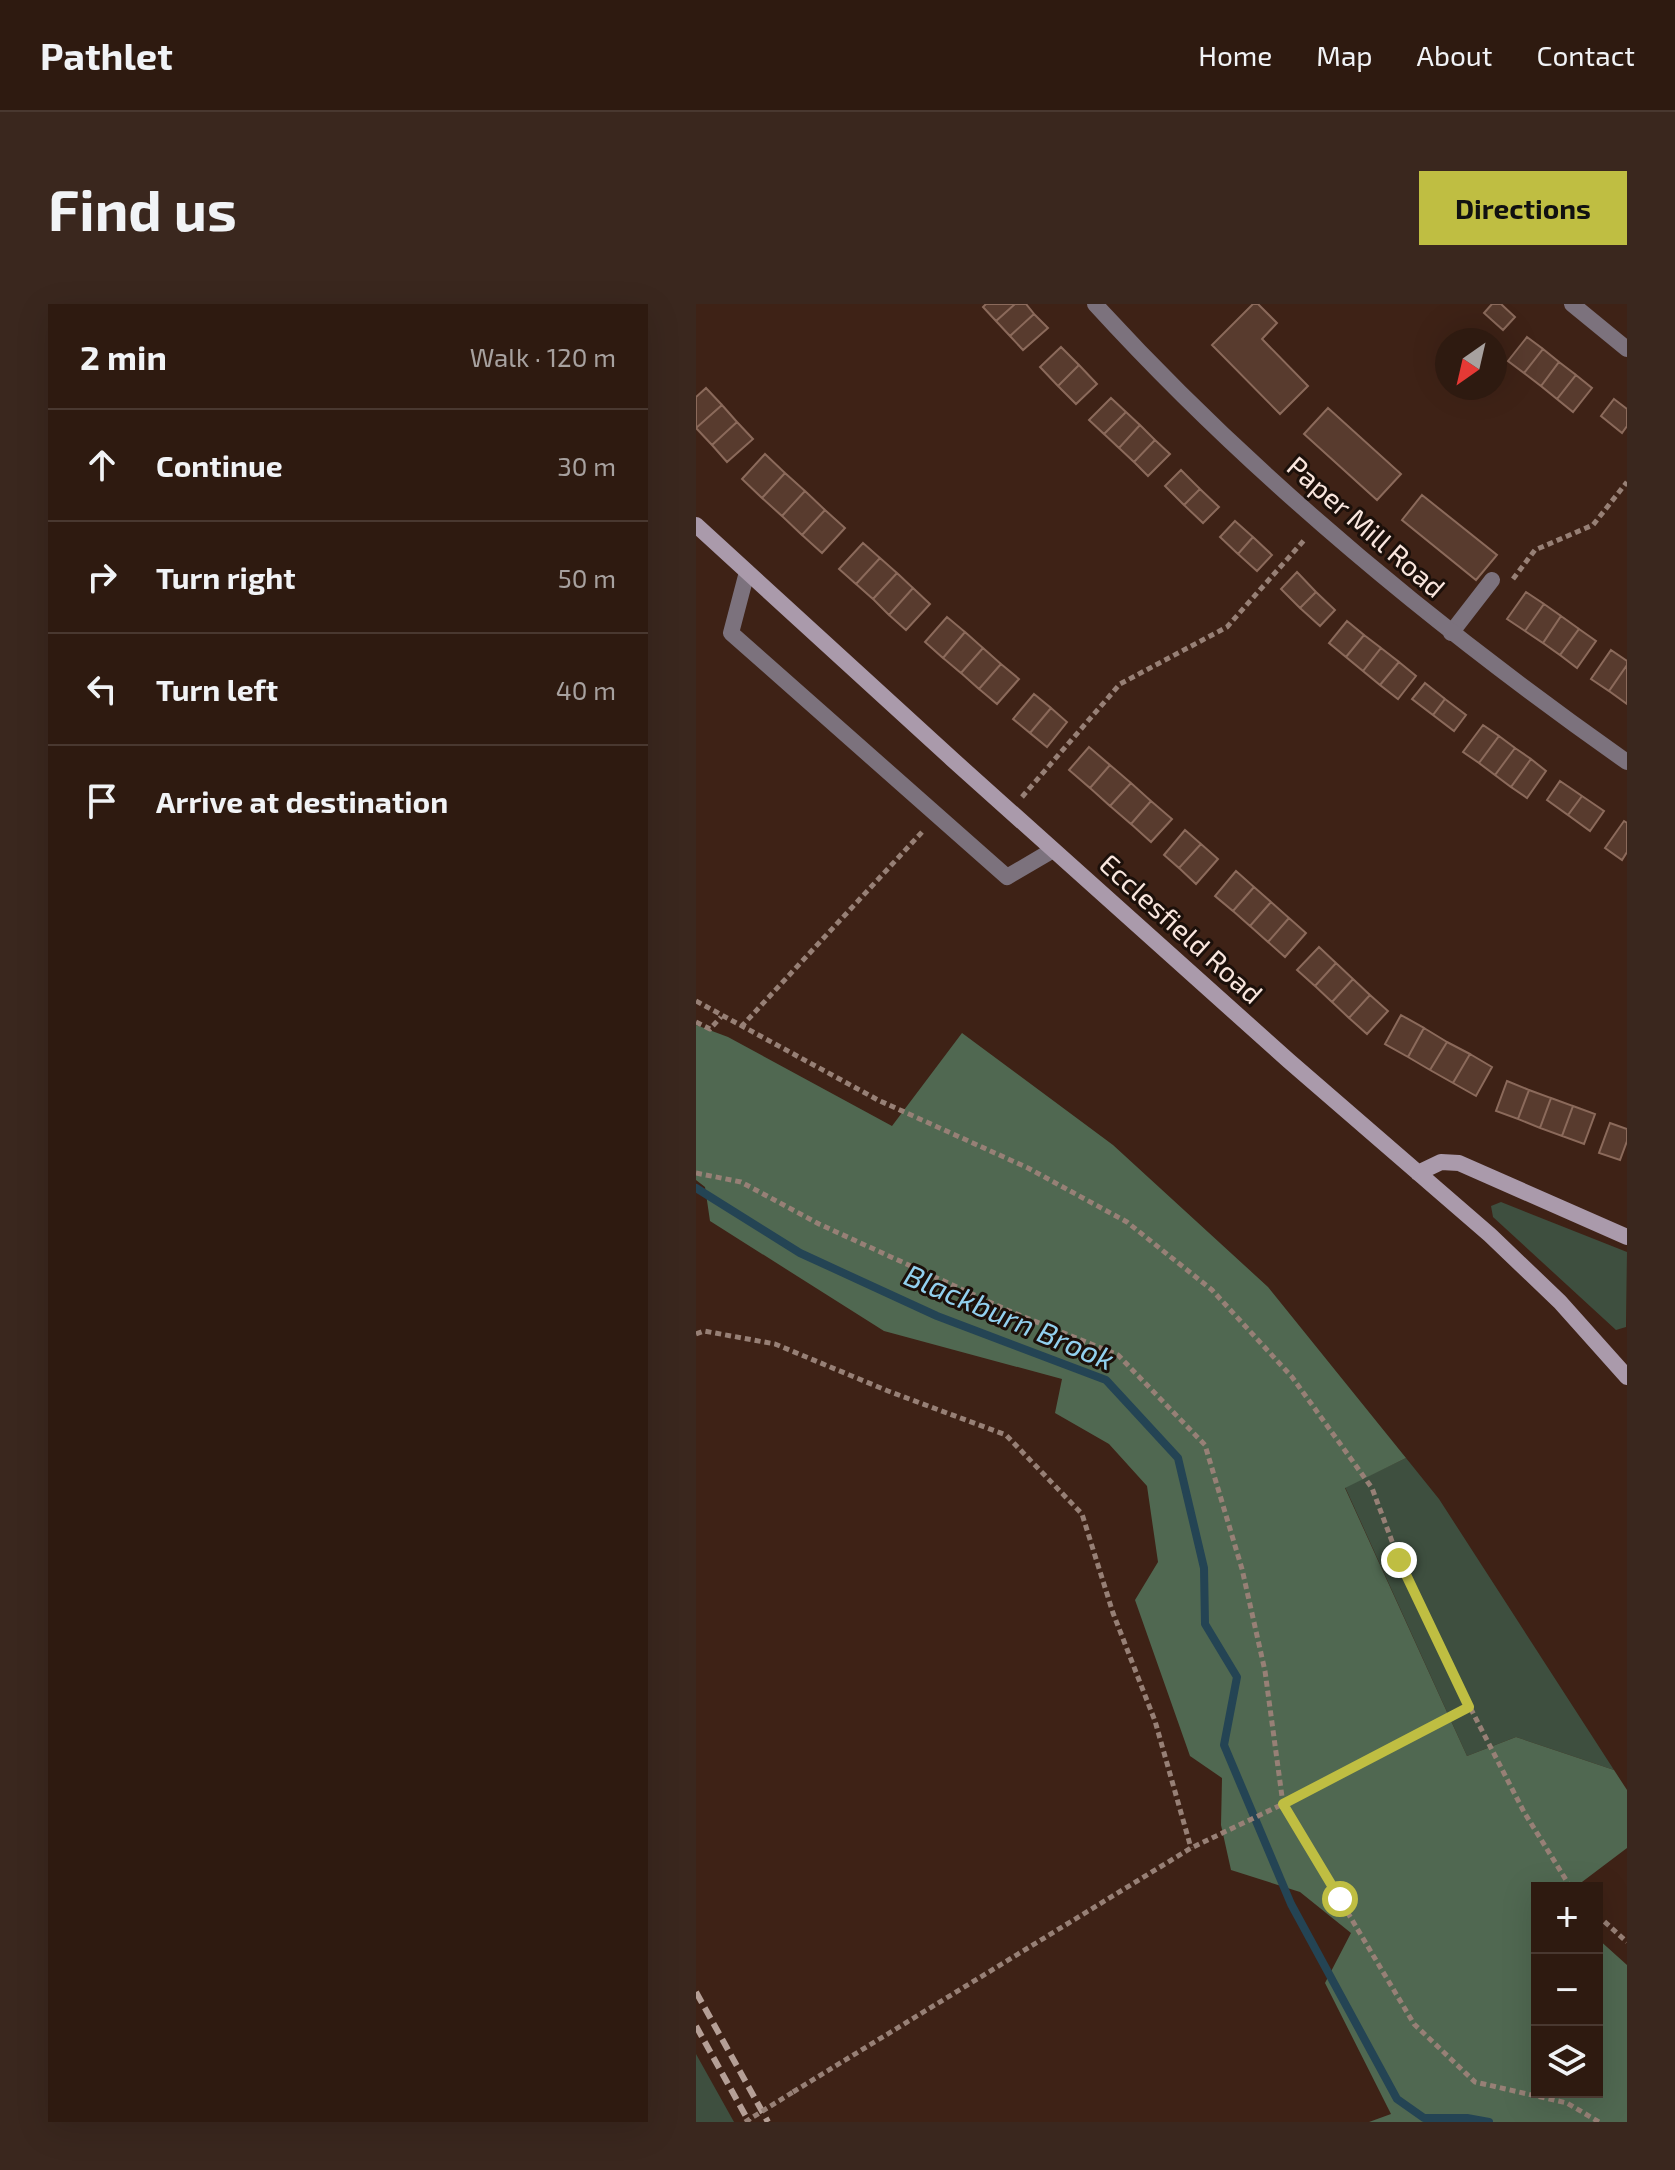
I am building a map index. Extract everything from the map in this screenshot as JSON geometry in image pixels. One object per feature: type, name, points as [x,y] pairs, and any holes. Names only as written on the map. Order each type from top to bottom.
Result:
[{"type":"main road","name":"Ecclesfield Road","points":[[696,525],[1053,850],[1490,1235],[1625,1369]]},
{"type":"main road","points":[[1418,1173],[1441,1162],[1459,1163],[1627,1237]]},
{"type":"street","name":"Paper Mill Road","points":[[1095,304],[1219,433],[1319,522],[1451,633],[1627,762]]},
{"type":"street","points":[[1572,304],[1627,349]]},
{"type":"street","points":[[747,572],[731,633],[1007,877],[1053,850]]},
{"type":"street","points":[[1451,633],[1492,580]]},
{"type":"path","points":[[1509,585],[1535,550],[1593,525],[1627,482]]},
{"type":"path","points":[[1010,811],[1120,684],[1227,627],[1319,522]]},
{"type":"path","points":[[741,1027],[937,815]]},
{"type":"path","points":[[696,1001],[878,1100],[1028,1168],[1127,1222],[1212,1290],[1292,1377],[1372,1488],[1399,1560],[1469,1707],[1524,1812],[1567,1882]]},
{"type":"path","points":[[696,1022],[710,1029],[721,1017]]},
{"type":"path","points":[[696,1173],[741,1182],[819,1224],[1007,1310],[1118,1355],[1205,1445],[1242,1569],[1265,1671],[1283,1804],[1414,2024],[1475,2082],[1567,2103],[1599,2122]]},
{"type":"path","points":[[696,1334],[704,1331],[775,1344],[1006,1435],[1017,1446],[1082,1514],[1113,1613],[1155,1721],[1191,1848]]},
{"type":"path","points":[[745,2122],[1191,1848],[1469,1707]]},
{"type":"path","points":[[1603,1920],[1627,1942]]},
{"type":"green space","points":[[696,1025],[728,1037],[892,1126],[962,1033],[1113,1145],[1268,1287],[1406,1458],[1345,1488],[1467,1756],[1516,1737],[1614,1770],[1627,1790],[1627,1848],[1582,1882],[1531,1882],[1531,2098],[1603,2098],[1603,1943],[1627,1965],[1627,2122],[1369,2122],[1391,2114],[1325,1983],[1351,1933],[1300,1892],[1231,1870],[1221,1825],[1222,1778],[1190,1756],[1135,1600],[1158,1562],[1147,1486],[1109,1444],[1055,1413],[1062,1379],[884,1331],[710,1221],[705,1187],[696,1180]]},
{"type":"green space","points":[[1501,1202],[1627,1252],[1626,1327],[1616,1330],[1493,1217],[1491,1206]]},
{"type":"green space","points":[[1406,1458],[1439,1499],[1614,1770],[1516,1737],[1467,1756],[1345,1487]]},
{"type":"green space","points":[[696,2054],[734,2122],[696,2122]]},
{"type":"building","points":[[986,304],[1015,304],[996,321],[983,307]]},
{"type":"building","points":[[1015,304],[1026,304],[1034,314],[1010,336],[996,321]]},
{"type":"building","points":[[1253,304],[1258,304],[1277,323],[1262,339],[1308,386],[1280,414],[1212,345]]},
{"type":"building","points":[[1492,304],[1501,304],[1515,317],[1505,328],[1501,328],[1484,313]]},
{"type":"building","points":[[1034,314],[1048,328],[1023,350],[1010,336]]},
{"type":"building","points":[[1527,337],[1543,349],[1524,373],[1508,361]]},
{"type":"building","points":[[1061,347],[1079,365],[1058,386],[1040,367]]},
{"type":"building","points":[[1543,349],[1559,362],[1541,386],[1524,373]]},
{"type":"building","points":[[1559,362],[1576,375],[1557,399],[1541,386]]},
{"type":"building","points":[[1079,365],[1097,384],[1076,404],[1058,386]]},
{"type":"building","points":[[1576,375],[1592,388],[1573,412],[1557,399]]},
{"type":"building","points":[[706,388],[722,405],[696,428],[696,397]]},
{"type":"building","points":[[1111,398],[1126,412],[1104,434],[1089,420]]},
{"type":"building","points":[[1614,399],[1627,409],[1627,426],[1622,433],[1601,416]]},
{"type":"building","points":[[722,405],[737,422],[712,445],[696,428]]},
{"type":"building","points":[[1328,408],[1401,474],[1377,500],[1304,434]]},
{"type":"building","points":[[1126,412],[1140,425],[1119,448],[1104,434]]},
{"type":"building","points":[[737,422],[753,439],[727,462],[712,445]]},
{"type":"building","points":[[1140,425],[1155,440],[1134,462],[1119,448]]},
{"type":"building","points":[[1155,440],[1170,454],[1148,476],[1134,462]]},
{"type":"building","points":[[765,454],[785,473],[762,498],[742,479]]},
{"type":"building","points":[[1181,470],[1200,489],[1184,505],[1165,486]]},
{"type":"building","points":[[785,473],[805,491],[782,516],[762,498]]},
{"type":"building","points":[[1200,489],[1219,507],[1203,523],[1184,505]]},
{"type":"building","points":[[805,491],[825,510],[802,535],[782,516]]},
{"type":"building","points":[[1422,495],[1497,555],[1476,580],[1402,520]]},
{"type":"building","points":[[825,510],[845,528],[822,553],[802,535]]},
{"type":"building","points":[[1235,521],[1253,537],[1238,554],[1220,537]]},
{"type":"building","points":[[1253,537],[1272,555],[1257,571],[1238,554]]},
{"type":"building","points":[[863,543],[880,558],[856,584],[839,569]]},
{"type":"building","points":[[880,558],[897,573],[873,599],[856,584]]},
{"type":"building","points":[[1297,572],[1316,592],[1300,608],[1281,589]]},
{"type":"building","points":[[897,573],[913,588],[889,615],[873,599]]},
{"type":"building","points":[[913,588],[930,604],[906,630],[889,615]]},
{"type":"building","points":[[1316,592],[1335,610],[1320,626],[1300,608]]},
{"type":"building","points":[[1526,592],[1544,604],[1525,631],[1507,619]]},
{"type":"building","points":[[1544,604],[1561,616],[1543,643],[1525,631]]},
{"type":"building","points":[[1561,616],[1579,629],[1560,655],[1543,643]]},
{"type":"building","points":[[947,617],[965,632],[943,658],[925,642]]},
{"type":"building","points":[[1347,621],[1364,635],[1346,657],[1329,643]]},
{"type":"building","points":[[1579,629],[1596,641],[1577,668],[1560,655]]},
{"type":"building","points":[[965,632],[983,648],[961,673],[943,658]]},
{"type":"building","points":[[1364,635],[1381,648],[1363,671],[1346,657]]},
{"type":"building","points":[[983,648],[1001,664],[979,689],[961,673]]},
{"type":"building","points":[[1381,648],[1399,662],[1380,685],[1363,671]]},
{"type":"building","points":[[1611,650],[1627,661],[1627,665],[1609,691],[1591,679]]},
{"type":"building","points":[[1399,662],[1416,676],[1398,699],[1380,685]]},
{"type":"building","points":[[1001,664],[1019,679],[997,704],[979,689]]},
{"type":"building","points":[[1627,665],[1627,704],[1609,691]]},
{"type":"building","points":[[1425,683],[1445,699],[1433,715],[1412,699]]},
{"type":"building","points":[[1034,694],[1051,708],[1030,733],[1013,719]]},
{"type":"building","points":[[1445,699],[1466,715],[1454,731],[1433,715]]},
{"type":"building","points":[[1051,708],[1067,722],[1047,747],[1030,733]]},
{"type":"building","points":[[1483,725],[1499,736],[1479,763],[1463,752]]},
{"type":"building","points":[[1499,736],[1515,748],[1495,775],[1479,763]]},
{"type":"building","points":[[1089,747],[1110,765],[1090,788],[1069,770]]},
{"type":"building","points":[[1515,748],[1531,759],[1511,787],[1495,775]]},
{"type":"building","points":[[1531,759],[1546,771],[1527,798],[1511,787]]},
{"type":"building","points":[[1110,765],[1131,783],[1110,806],[1090,788]]},
{"type":"building","points":[[1560,781],[1582,796],[1568,815],[1547,800]]},
{"type":"building","points":[[1131,783],[1151,801],[1131,824],[1110,806]]},
{"type":"building","points":[[1582,796],[1604,811],[1590,831],[1568,815]]},
{"type":"building","points":[[1151,801],[1172,819],[1151,842],[1131,824]]},
{"type":"building","points":[[1624,821],[1627,823],[1627,852],[1622,860],[1605,848]]},
{"type":"building","points":[[1185,830],[1201,844],[1179,868],[1164,855]]},
{"type":"building","points":[[1201,844],[1218,859],[1196,884],[1179,868]]},
{"type":"building","points":[[1236,871],[1254,887],[1233,911],[1215,896]]},
{"type":"building","points":[[1254,887],[1271,902],[1250,926],[1233,911]]},
{"type":"building","points":[[1271,902],[1289,918],[1268,942],[1250,926]]},
{"type":"building","points":[[1289,918],[1306,933],[1285,957],[1268,942]]},
{"type":"building","points":[[1319,947],[1336,963],[1315,986],[1297,970]]},
{"type":"building","points":[[1336,963],[1353,979],[1332,1002],[1315,986]]},
{"type":"building","points":[[1353,979],[1370,995],[1349,1018],[1332,1002]]},
{"type":"building","points":[[1370,995],[1388,1011],[1367,1034],[1349,1018]]},
{"type":"building","points":[[1401,1015],[1424,1028],[1408,1057],[1385,1044]]},
{"type":"building","points":[[1424,1028],[1447,1042],[1430,1070],[1408,1057]]},
{"type":"building","points":[[1447,1042],[1470,1054],[1453,1083],[1430,1070]]},
{"type":"building","points":[[1470,1054],[1492,1067],[1476,1096],[1453,1083]]},
{"type":"building","points":[[1507,1081],[1529,1090],[1518,1119],[1496,1111]]},
{"type":"building","points":[[1529,1090],[1551,1098],[1540,1128],[1518,1119]]},
{"type":"building","points":[[1551,1098],[1573,1106],[1562,1136],[1540,1128]]},
{"type":"building","points":[[1573,1106],[1595,1114],[1584,1144],[1562,1136]]},
{"type":"building","points":[[1610,1123],[1627,1129],[1627,1141],[1620,1160],[1599,1153]]},
{"type":"waterway","name":"Blackburn Brook","points":[[696,1188],[800,1253],[937,1316],[1106,1380],[1178,1458],[1204,1568],[1205,1624],[1237,1677],[1224,1745],[1291,1904],[1397,2099],[1424,2118],[1467,2118],[1489,2122]]},
{"type":"railway","points":[[696,1992],[768,2122]]},
{"type":"railway","points":[[696,2026],[749,2122]]},
{"type":"route","points":[[1340,1899],[1283,1804],[1469,1707],[1399,1560]]}]
